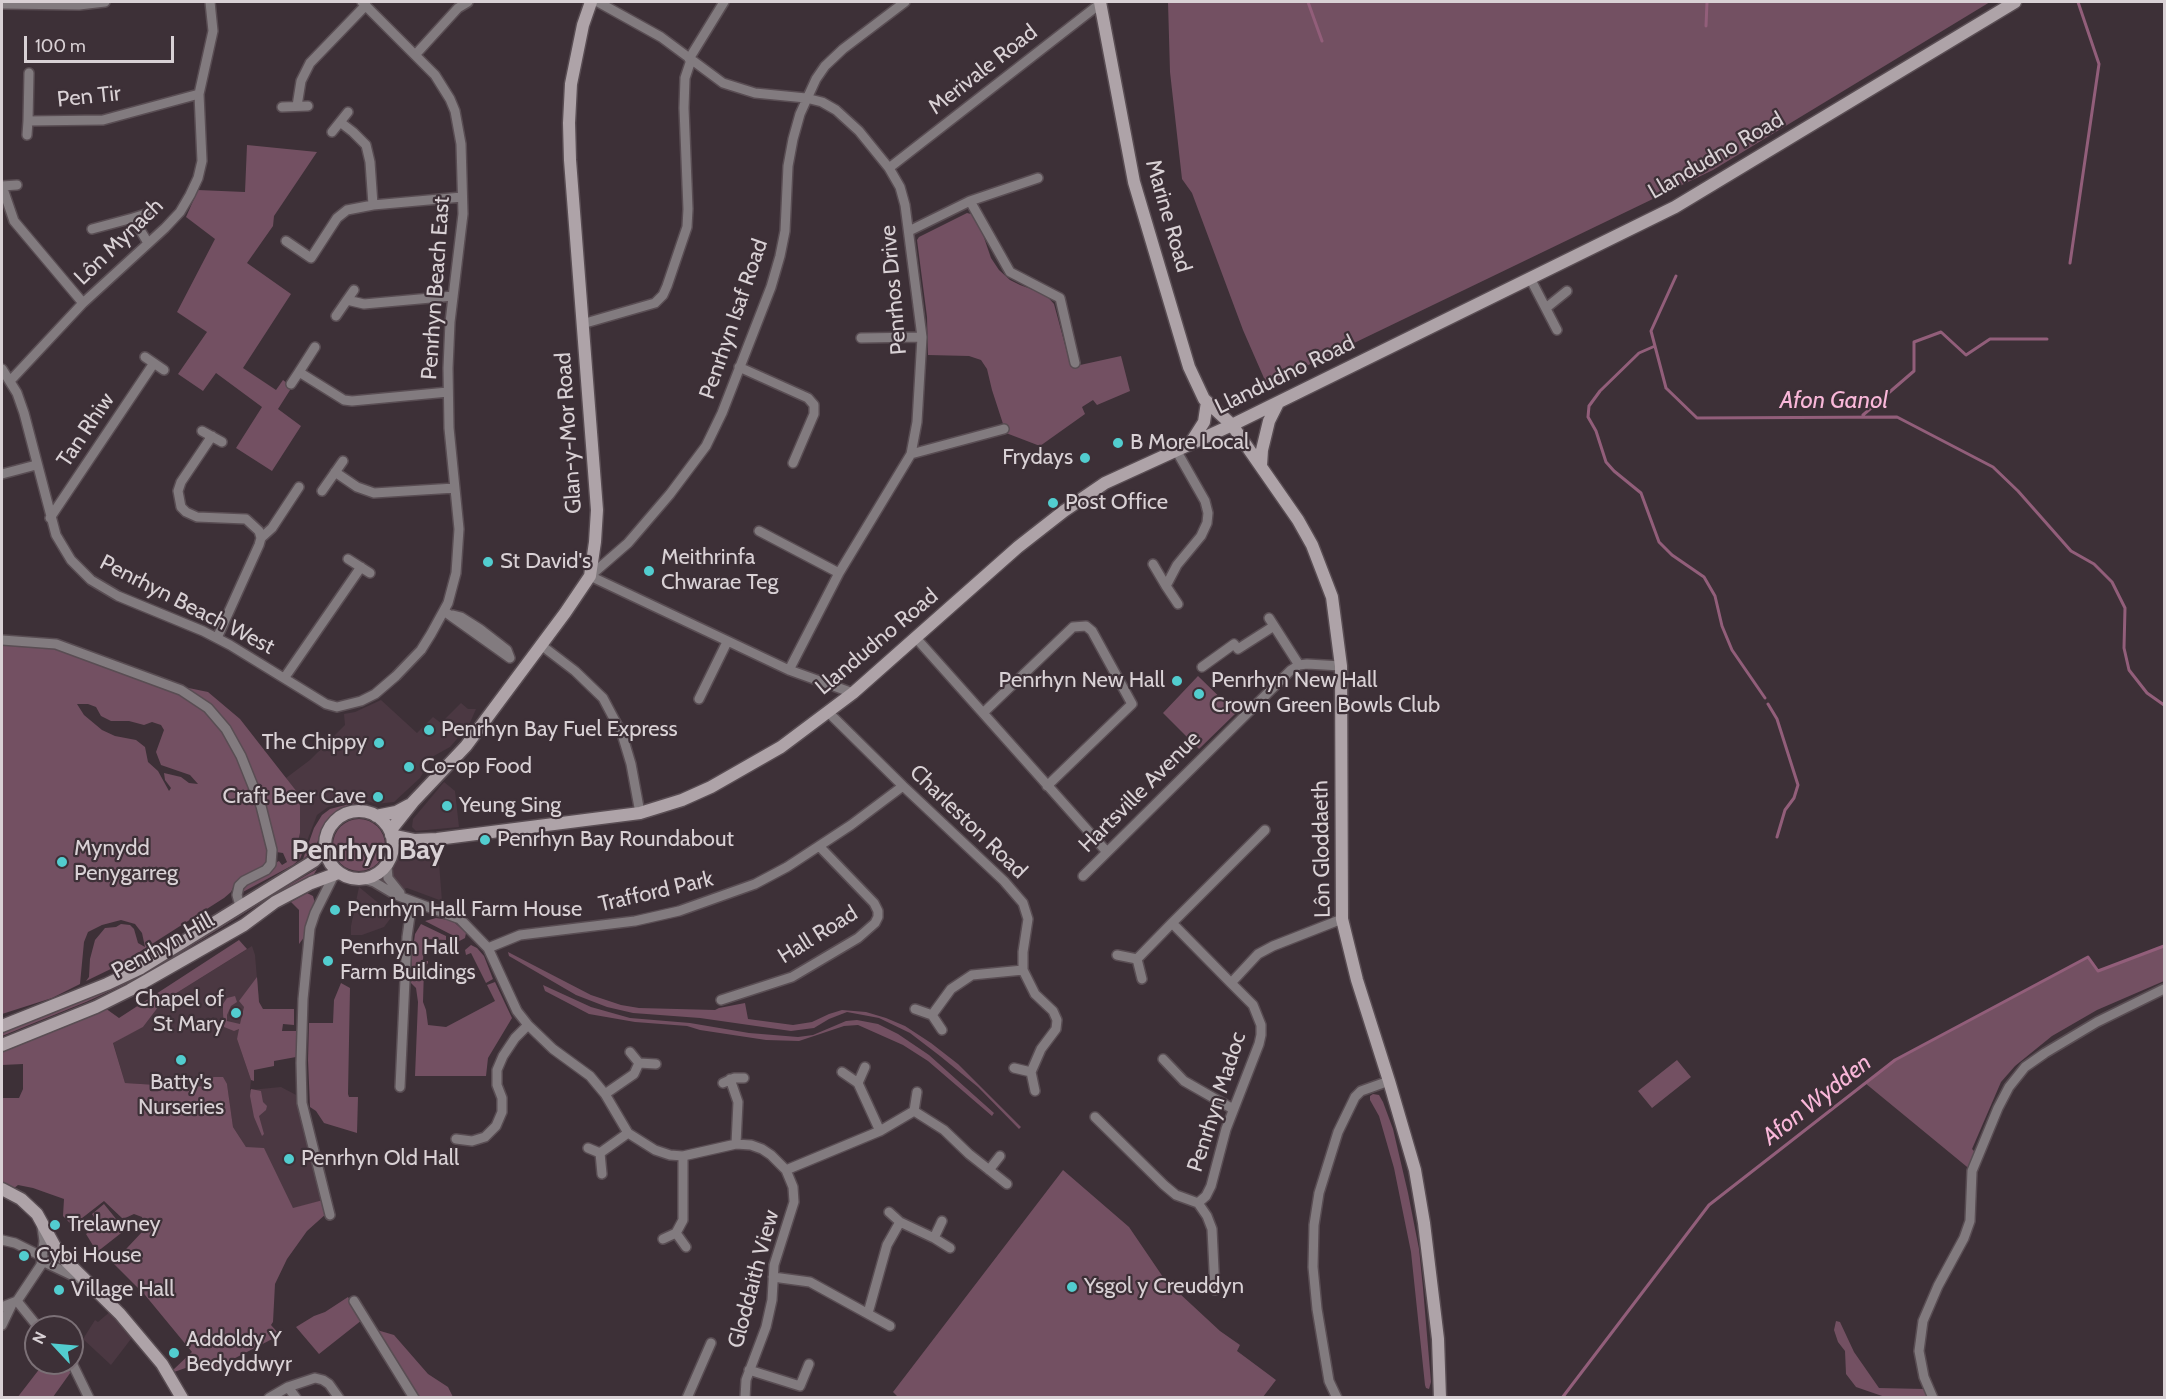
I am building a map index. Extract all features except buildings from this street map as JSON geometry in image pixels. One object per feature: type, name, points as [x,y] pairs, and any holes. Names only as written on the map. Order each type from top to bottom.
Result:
[{"type":"main road","name":"Glan-y-Mor Road","points":[[413,802],[466,746],[590,576],[597,510],[570,170],[569,123],[573,74],[583,25],[591,2]]},
{"type":"main road","name":"Marine Road","points":[[1100,2],[1134,182],[1189,368],[1207,402],[1232,425]]},
{"type":"main road","name":"Llandudno Road","points":[[390,859],[397,849],[423,840],[640,813],[682,800],[711,787],[781,747],[853,693],[1018,547],[1105,483],[1278,403],[1676,207],[2015,2]]},
{"type":"main road","points":[[1190,444],[1204,422],[1207,402]]},
{"type":"main road","points":[[1261,466],[1262,450],[1269,421],[1278,403]]},
{"type":"main road","name":"Lôn Gloddaeth","points":[[1232,425],[1298,520],[1324,572],[1332,597],[1341,666],[1342,919],[1414,1170],[1424,1223],[1438,1340],[1440,1398]]},
{"type":"main road","points":[[413,802],[390,833],[390,859],[375,875],[364,879],[347,878],[336,874],[325,849],[328,831],[334,822],[344,814],[359,811],[376,816],[396,812],[413,802]]},
{"type":"main road","points":[[376,816],[390,833]]},
{"type":"main road","name":"Llandudno Road","points":[[390,833],[423,840]]},
{"type":"main road","name":"Penrhyn Hill","points":[[2,1026],[141,968],[314,861],[325,849]]},
{"type":"main road","name":"Penrhyn Hill","points":[[2,1044],[96,1007],[130,990],[244,925],[274,902],[311,883],[336,874]]},
{"type":"main road","points":[[2,1189],[21,1198],[37,1214],[59,1254],[120,1314],[162,1364],[182,1398]]},
{"type":"street","points":[[2,4],[105,2]]},
{"type":"street","name":"Lôn Mynach","points":[[10,381],[83,303],[180,212],[198,178],[202,160],[199,94],[213,32],[210,2]]},
{"type":"street","points":[[416,54],[458,8],[468,2]]},
{"type":"street","name":"Penrhos Drive","points":[[598,2],[661,37],[723,83],[755,93],[806,98],[822,102],[848,120],[889,168],[900,187],[905,204],[922,337],[917,422],[911,454],[839,573],[789,670]]},
{"type":"street","points":[[582,324],[655,303],[663,295],[667,286],[687,227],[685,78],[690,59],[724,2]]},
{"type":"street","name":"Penrhyn Isaf Road","points":[[590,576],[628,543],[690,470],[706,446],[722,413],[771,286],[780,256],[788,166],[795,130],[806,98],[816,79],[843,49],[905,2]]},
{"type":"street","name":"Merivale Road","points":[[889,168],[1100,2]]},
{"type":"street","points":[[297,106],[301,81],[310,63],[364,3]]},
{"type":"street","name":"Penrhyn Beach East","points":[[364,3],[435,75],[455,111],[461,144],[463,214],[453,296],[448,392],[459,550],[448,613]]},
{"type":"street","name":"Pen Tir","points":[[29,73],[28,121],[103,120],[199,94]]},
{"type":"street","points":[[282,107],[308,106]]},
{"type":"street","points":[[332,132],[348,112]]},
{"type":"street","points":[[27,135],[28,121]]},
{"type":"street","points":[[340,122],[366,145],[370,162],[373,205]]},
{"type":"street","points":[[909,231],[970,201],[1038,178]]},
{"type":"street","points":[[17,185],[2,186],[15,221],[83,303]]},
{"type":"street","points":[[286,241],[315,261],[342,213],[347,210],[373,205],[462,197]]},
{"type":"street","points":[[970,201],[1010,272],[1060,298],[1075,363]]},
{"type":"street","points":[[92,229],[149,213]]},
{"type":"street","points":[[133,218],[148,243]]},
{"type":"street","points":[[1530,278],[1557,330]]},
{"type":"street","points":[[336,316],[354,290]]},
{"type":"street","points":[[1546,308],[1568,291]]},
{"type":"street","points":[[347,300],[364,304],[453,296]]},
{"type":"street","points":[[861,338],[922,337]]},
{"type":"street","points":[[291,384],[315,347]]},
{"type":"street","points":[[145,357],[164,370]]},
{"type":"street","name":"Tan Rhiw","points":[[50,518],[154,363]]},
{"type":"street","points":[[739,367],[808,398],[814,405],[814,414],[799,458]]},
{"type":"street","name":"Penrhyn Beach West","points":[[2,369],[24,413],[50,518],[62,547],[81,573],[118,596],[218,638],[285,677],[314,698],[337,707],[361,701],[375,694],[421,650],[448,613]]},
{"type":"street","points":[[299,372],[334,395],[352,401],[448,392]]},
{"type":"street","points":[[911,454],[1004,429]]},
{"type":"street","points":[[202,431],[222,442]]},
{"type":"street","points":[[212,436],[181,482],[177,499],[186,512],[197,517],[246,519],[253,524],[261,538],[260,545],[218,638]]},
{"type":"street","points":[[1166,586],[1177,565],[1201,536],[1207,524],[1208,513],[1205,501],[1176,450]]},
{"type":"street","points":[[322,491],[343,461]]},
{"type":"street","points":[[2,474],[36,465]]},
{"type":"street","points":[[335,472],[357,487],[374,493],[455,488]]},
{"type":"street","points":[[261,538],[296,502],[299,487]]},
{"type":"street","points":[[759,531],[839,573]]},
{"type":"street","points":[[348,559],[370,573]]},
{"type":"street","points":[[1154,564],[1178,604]]},
{"type":"street","points":[[285,677],[361,567]]},
{"type":"street","points":[[590,576],[789,670],[853,693]]},
{"type":"street","points":[[448,613],[461,617],[480,629],[507,650],[510,658],[524,668]]},
{"type":"street","points":[[1202,667],[1234,644],[1238,649],[1271,622],[1299,665],[1341,666]]},
{"type":"street","points":[[982,714],[1073,627],[1086,626],[1092,630],[1132,704],[1047,786]]},
{"type":"street","points":[[916,638],[1107,852]]},
{"type":"street","points":[[2,640],[56,644],[181,690],[208,708],[226,729],[241,756],[261,806],[272,850],[271,864],[266,870],[239,886],[237,895],[240,906]]},
{"type":"street","points":[[699,699],[727,642]]},
{"type":"street","points":[[541,645],[575,671],[603,698],[622,734],[631,764],[640,813]]},
{"type":"street","name":"Hartsville Avenue","points":[[1083,876],[1291,670],[1299,665]]},
{"type":"street","name":"Charleston Road","points":[[828,712],[1004,881],[1023,903],[1028,919],[1023,970]]},
{"type":"street","name":"Trafford Park","points":[[488,948],[520,935],[635,921],[679,911],[755,884],[819,846],[877,807],[903,786]]},
{"type":"street","points":[[1137,959],[1265,830]]},
{"type":"street","name":"Hall Road","points":[[721,1000],[792,976],[858,938],[875,923],[878,911],[874,903],[819,846]]},
{"type":"street","points":[[390,859],[386,873],[389,882],[409,900]]},
{"type":"street","points":[[330,1215],[302,1103],[303,999],[310,928],[336,874]]},
{"type":"street","points":[[364,879],[409,900],[439,909],[460,919],[471,928],[488,948],[517,1011],[528,1025],[553,1049],[590,1076],[605,1094],[628,1133],[655,1150],[683,1156],[736,1144],[762,1149],[786,1170],[880,1131],[914,1111]]},
{"type":"street","points":[[311,883],[325,894]]},
{"type":"street","points":[[400,1087],[409,900]]},
{"type":"street","points":[[1172,923],[1231,983],[1258,954],[1342,919]]},
{"type":"street","points":[[1117,956],[1137,959]]},
{"type":"street","points":[[1137,959],[1142,979]]},
{"type":"street","points":[[932,1015],[951,989],[972,975],[1023,970],[1035,994],[1053,1011],[1057,1020],[1056,1029],[1041,1049],[1031,1072],[1035,1091]]},
{"type":"street","name":"Penrhyn Madoc","points":[[1198,1203],[1206,1196],[1211,1186],[1223,1136],[1261,1035],[1261,1025],[1252,1005],[1231,983]]},
{"type":"street","points":[[1933,1398],[1924,1377],[1919,1351],[1923,1321],[1938,1286],[1964,1238],[1970,1221],[1972,1171],[2009,1087],[2025,1067],[2064,1041],[2164,989]]},
{"type":"street","points":[[915,1008],[932,1015],[942,1030]]},
{"type":"street","points":[[456,1139],[472,1141],[484,1137],[496,1126],[502,1112],[497,1070],[515,1038],[528,1025]]},
{"type":"street","points":[[630,1052],[639,1063],[656,1064]]},
{"type":"street","points":[[1163,1059],[1184,1081],[1233,1109]]},
{"type":"street","points":[[605,1094],[630,1078],[639,1063]]},
{"type":"street","points":[[858,1083],[865,1067]]},
{"type":"street","points":[[1014,1068],[1031,1072]]},
{"type":"street","points":[[842,1072],[858,1083],[880,1131]]},
{"type":"street","points":[[736,1144],[738,1102],[726,1081],[744,1078]]},
{"type":"street","points":[[1337,1398],[1326,1372],[1313,1267],[1314,1225],[1319,1193],[1338,1132],[1351,1103],[1361,1091],[1389,1081]]},
{"type":"street","points":[[914,1111],[917,1092]]},
{"type":"street","points":[[914,1111],[945,1130],[969,1154],[1007,1184]]},
{"type":"street","points":[[1095,1117],[1164,1185],[1176,1195],[1198,1203],[1212,1229],[1215,1290]]},
{"type":"street","points":[[600,1153],[628,1133]]},
{"type":"street","points":[[588,1148],[600,1153]]},
{"type":"street","points":[[600,1153],[602,1174]]},
{"type":"street","points":[[663,1239],[676,1233],[683,1220],[683,1156]]},
{"type":"street","points":[[989,1170],[1000,1156]]},
{"type":"street","name":"Gloddaith View","points":[[745,1398],[746,1380],[766,1327],[780,1244],[794,1203],[792,1187],[786,1170]]},
{"type":"street","points":[[889,1212],[900,1222],[950,1248]]},
{"type":"street","points":[[934,1238],[942,1221]]},
{"type":"street","points":[[2,1325],[42,1259],[42,1222]]},
{"type":"street","points":[[868,1313],[887,1245],[900,1222]]},
{"type":"street","points":[[676,1233],[686,1247]]},
{"type":"street","points":[[2,1240],[15,1243],[86,1282]]},
{"type":"street","points":[[773,1277],[810,1282],[890,1326]]},
{"type":"street","points":[[354,1301],[414,1398]]},
{"type":"street","points":[[2,1307],[15,1302]]},
{"type":"street","points":[[15,1302],[27,1315]]},
{"type":"street","points":[[687,1398],[711,1343]]},
{"type":"street","points":[[749,1370],[800,1386],[809,1364]]},
{"type":"street","points":[[78,1375],[89,1398]]},
{"type":"street","points":[[269,1398],[288,1387],[315,1378],[329,1384],[339,1398]]},
{"type":"street","points":[[288,1387],[296,1398]]},
{"type":"shaded area","points":[[1168,2],[1990,2],[1713,170],[1267,385],[1243,330],[1192,193],[1182,179],[1170,72]]},
{"type":"shaded area","points":[[247,145],[317,152],[274,216],[273,226],[247,263],[291,294],[243,368],[276,390],[283,380],[292,387],[278,409],[301,426],[272,471],[236,448],[262,407],[216,373],[203,391],[178,374],[207,332],[177,312],[215,239],[186,217],[198,190],[245,192]]},
{"type":"shaded area","points":[[967,213],[975,215],[978,220],[991,258],[999,270],[1010,280],[1045,294],[1054,304],[1071,367],[1121,356],[1130,391],[1097,405],[1093,400],[1082,407],[1085,414],[1040,446],[1006,433],[987,369],[981,360],[969,356],[928,355],[927,317],[917,240]]},
{"type":"shaded area","points":[[2,643],[59,649],[179,694],[197,704],[222,727],[235,751],[259,810],[268,848],[266,865],[242,877],[224,898],[119,965],[86,981],[89,977],[90,959],[95,940],[105,928],[121,924],[130,925],[134,929],[138,943],[145,947],[142,933],[135,924],[121,920],[88,932],[84,942],[80,984],[52,998],[2,1014]],"holes":[[[77,704],[96,707],[101,716],[111,721],[129,721],[144,725],[152,722],[161,725],[164,730],[156,752],[161,765],[190,775],[198,784],[189,783],[181,777],[164,773],[165,780],[171,788],[169,791],[158,771],[148,762],[145,747],[136,740],[115,736],[102,730],[84,715]]]},
{"type":"shaded area","name":"Penrhyn New Hall Crown Green Bowls Club","points":[[1198,676],[1236,713],[1199,749],[1163,713]]},
{"type":"shaded area","points":[[179,686],[208,692],[240,719],[297,792],[300,806],[300,833],[297,846],[299,853],[302,854],[300,859],[241,893],[246,885],[267,874],[273,864],[279,861],[282,865],[287,862],[283,853],[276,852],[259,789],[232,732]]},
{"type":"shaded area","points":[[381,700],[417,733],[433,717],[441,723],[461,703],[468,709],[476,709],[469,725],[450,747],[432,757],[420,778],[394,802],[376,804],[360,798],[328,807],[317,815],[302,854],[299,853],[297,846],[300,833],[286,778],[310,760],[345,725],[344,714],[355,712]]},
{"type":"shaded area","points":[[444,782],[455,791],[459,827],[416,831],[412,827],[413,819]]},
{"type":"shaded area","points":[[357,802],[339,810],[329,818],[313,851],[303,859],[314,828],[322,815],[330,809]]},
{"type":"shaded area","points":[[354,819],[364,819],[378,826],[385,845],[378,864],[364,871],[354,871],[344,867],[337,860],[333,850],[333,840],[337,830],[344,823]]},
{"type":"shaded area","points":[[433,844],[438,850],[442,901],[407,888],[401,890],[391,876],[391,861],[398,851],[411,846]]},
{"type":"shaded area","points":[[317,869],[314,874],[275,894],[154,969],[86,1002],[2,1036],[2,1032],[112,988]]},
{"type":"shaded area","points":[[359,887],[393,915],[384,927],[362,935],[351,935],[351,926]]},
{"type":"shaded area","points":[[307,893],[313,896],[315,903],[308,918],[305,936],[299,944],[299,910],[291,902]]},
{"type":"shaded area","points":[[436,918],[455,923],[466,933],[465,938],[452,945],[452,935],[425,921]]},
{"type":"shaded area","points":[[421,924],[446,936],[446,940],[424,939],[423,961],[428,961],[428,963],[424,968],[423,1002],[428,1025],[446,1027],[495,1001],[487,985],[495,982],[512,1018],[488,1058],[486,1076],[415,1076],[418,1002],[416,988],[411,983],[412,956],[415,934]]},
{"type":"shaded area","points":[[239,940],[247,949],[162,1002],[143,1027],[113,1043],[125,1083],[189,1087],[204,1086],[207,1080],[223,1077],[227,1084],[233,1127],[246,1147],[264,1148],[293,1208],[323,1200],[327,1213],[307,1231],[287,1259],[275,1284],[271,1325],[280,1335],[208,1372],[200,1363],[174,1372],[173,1370],[192,1352],[145,1295],[113,1263],[142,1232],[144,1226],[142,1217],[134,1214],[123,1219],[104,1201],[77,1222],[70,1223],[63,1216],[64,1199],[33,1188],[18,1185],[13,1189],[2,1185],[2,1098],[19,1098],[23,1089],[23,1064],[2,1065],[2,1049],[105,1008],[119,1018]]},
{"type":"shaded area","points":[[471,945],[484,956],[493,979],[486,983],[471,953],[466,955],[465,950]]},
{"type":"shaded area","name":"Batty's Nurseries","points":[[252,946],[255,955],[259,1002],[237,1039],[251,1080],[250,1090],[281,1087],[298,1096],[323,1200],[293,1209],[273,1169],[246,1147],[233,1127],[227,1084],[189,1087],[125,1083],[113,1042],[143,1027],[162,1002]]},
{"type":"shaded area","points":[[2164,946],[2164,981],[2097,1010],[2052,1036],[2015,1066],[2001,1082],[1972,1149],[1978,1155],[1972,1171],[1865,1083],[1895,1060],[2088,957],[2098,970]]},
{"type":"shaded area","points":[[508,952],[591,995],[621,1005],[639,1008],[715,1010],[745,1003],[748,1019],[793,1025],[812,1022],[842,1010],[866,1012],[886,1018],[905,1026],[958,1064],[1021,1127],[1019,1129],[978,1087],[940,1056],[910,1033],[879,1018],[847,1012],[814,1028],[791,1031],[700,1018],[633,1013],[607,1007],[576,995],[509,956]]},
{"type":"shaded area","points":[[257,977],[259,1002],[263,1009],[294,1009],[294,1025],[283,1024],[282,1031],[298,1031],[298,1040],[296,1057],[274,1061],[274,1066],[254,1070],[254,1081],[251,1080],[237,1039],[239,1029],[234,1031],[224,1027],[223,1004],[227,998],[235,996],[237,1002],[231,1006],[227,1021],[240,1024],[244,1007],[239,1001]]},
{"type":"shaded area","points":[[341,983],[350,988],[348,1094],[349,1097],[358,1097],[357,1133],[324,1123],[316,1111],[310,1107],[309,1023],[333,1023],[334,1000]]},
{"type":"shaded area","points":[[543,985],[591,1007],[630,1018],[690,1023],[749,1033],[798,1037],[813,1035],[846,1021],[857,1020],[878,1024],[898,1034],[929,1055],[994,1113],[992,1116],[928,1061],[903,1045],[858,1025],[844,1026],[799,1041],[766,1040],[687,1026],[635,1022],[589,1014],[545,991]]},
{"type":"shaded area","points":[[1677,1060],[1691,1077],[1652,1108],[1638,1091]]},
{"type":"shaded area","points":[[251,1089],[261,1091],[263,1102],[267,1106],[259,1116],[264,1134],[262,1136],[254,1117]]},
{"type":"shaded area","points":[[1373,1094],[1379,1095],[1383,1102],[1393,1129],[1419,1249],[1431,1382],[1429,1389],[1425,1385],[1411,1252],[1394,1168],[1379,1116],[1370,1100]]},
{"type":"shaded area","name":"Ysgol y Creuddyn","points":[[1063,1170],[1129,1227],[1165,1280],[1220,1331],[1240,1345],[1237,1351],[1276,1380],[1263,1397],[899,1398],[893,1392]]},
{"type":"shaded area","points":[[104,1204],[125,1230],[97,1252],[86,1234],[99,1225],[92,1214]]},
{"type":"shaded area","points":[[348,1297],[362,1320],[319,1354],[296,1327]]},
{"type":"shaded area","points":[[112,1310],[134,1335],[111,1365],[84,1340],[95,1320],[98,1322]]},
{"type":"shaded area","points":[[1836,1321],[1840,1322],[1854,1352],[1879,1388],[1924,1389],[1928,1397],[1885,1397],[1856,1387],[1846,1374],[1845,1351],[1838,1342],[1834,1330]]},
{"type":"shaded area","points":[[377,1330],[394,1335],[428,1374],[448,1387],[453,1397],[418,1397]]},
{"type":"shaded area","points":[[35,1375],[69,1375],[53,1397],[17,1398]]},
{"type":"waterway","points":[[1308,2],[1322,41]]},
{"type":"waterway","name":"Afon Ganol","points":[[1706,26],[1707,2]]},
{"type":"waterway","points":[[2070,263],[2099,64],[2078,2]]},
{"type":"waterway","name":"Afon Ganol","points":[[1676,276],[1651,331],[1666,388],[1697,418],[1897,417],[1993,467],[2018,491],[2071,551],[2094,564],[2112,582],[2125,608],[2124,648],[2129,670],[2147,693],[2164,705]]},
{"type":"waterway","points":[[1863,415],[1914,371],[1914,342],[1941,332],[1966,355],[1990,339],[2047,339]]},
{"type":"waterway","points":[[1655,346],[1639,353],[1600,391],[1589,406],[1588,417],[1596,431],[1606,462],[1641,493],[1659,542],[1672,555],[1704,577],[1715,596],[1722,626],[1732,650],[1765,698]]},
{"type":"waterway","points":[[1768,704],[1777,719],[1798,785],[1794,798],[1785,810],[1777,837]]},
{"type":"waterway","name":"Afon Wydden","points":[[1562,1398],[1709,1205],[1895,1060],[2088,957],[2098,971],[2164,946]]},
{"type":"place","name":"B More Local","points":[[1118,443]]},
{"type":"place","name":"Frydays","points":[[1085,458]]},
{"type":"place","name":"Post Office","points":[[1053,503]]},
{"type":"place","name":"St David's","points":[[488,562]]},
{"type":"place","name":"Meithrinfa Chwarae Teg","points":[[649,571]]},
{"type":"place","name":"Penrhyn New Hall","points":[[1177,681]]},
{"type":"place","name":"Penrhyn New Hall Crown Green Bowls Club","points":[[1199,694]]},
{"type":"place","name":"Penrhyn Bay Fuel Express","points":[[429,730]]},
{"type":"place","name":"The Chippy","points":[[379,743]]},
{"type":"place","name":"Co-op Food","points":[[409,767]]},
{"type":"place","name":"Craft Beer Cave","points":[[378,797]]},
{"type":"place","name":"Yeung Sing","points":[[447,806]]},
{"type":"place","name":"Penrhyn Bay Roundabout","points":[[485,840]]},
{"type":"place","name":"Mynydd Penygarreg","points":[[62,862]]},
{"type":"place","name":"Penrhyn Hall Farm House","points":[[335,910]]},
{"type":"place","name":"Penrhyn Hall Farm Buildings","points":[[328,961]]},
{"type":"place","name":"Chapel of St Mary","points":[[236,1013]]},
{"type":"place","name":"Batty's Nurseries","points":[[181,1060]]},
{"type":"place","name":"Penrhyn Old Hall","points":[[289,1159]]},
{"type":"place","name":"Trelawney","points":[[55,1225]]},
{"type":"place","name":"Cybi House","points":[[24,1256]]},
{"type":"place","name":"Ysgol y Creuddyn","points":[[1072,1287]]},
{"type":"place","name":"Village Hall","points":[[59,1290]]},
{"type":"place","name":"Addoldy Y Bedyddwyr","points":[[174,1353]]},
{"type":"district","name":"Penrhyn Bay","points":[[368,851]]}]
